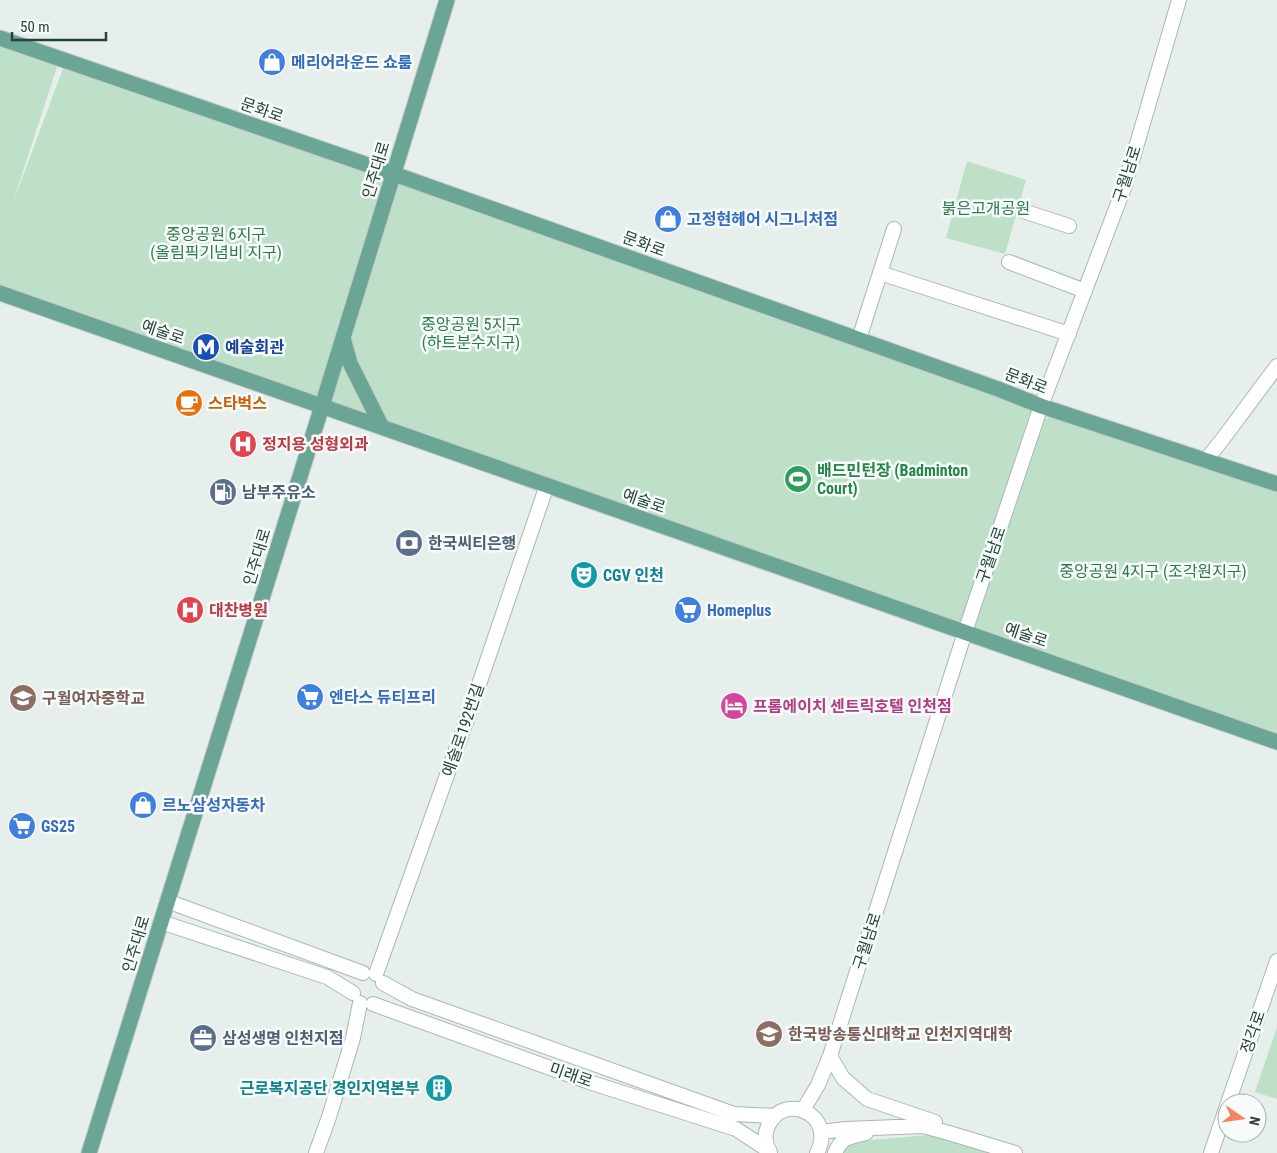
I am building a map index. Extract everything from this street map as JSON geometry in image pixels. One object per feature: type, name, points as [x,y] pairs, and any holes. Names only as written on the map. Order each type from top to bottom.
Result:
[{"type":"main road","name":"인주대로","points":[[89,1153],[447,0]]},
{"type":"main road","name":"문화로","points":[[0,38],[394,174],[859,339],[1041,406],[1277,484]]},
{"type":"main road","name":"예술로","points":[[0,293],[1277,742]]},
{"type":"main road","points":[[343,338],[350,363],[382,427]]},
{"type":"street","name":"구월남로","points":[[803,1110],[818,1085],[830,1056],[965,632],[1041,406],[1125,185],[1179,0]]},
{"type":"street","points":[[1024,212],[1069,226]]},
{"type":"street","points":[[859,339],[894,229]]},
{"type":"street","points":[[1008,262],[1085,291]]},
{"type":"street","points":[[880,273],[1068,334]]},
{"type":"street","points":[[1205,461],[1277,366]]},
{"type":"street","name":"예술로192번길","points":[[374,977],[472,705],[546,485]]},
{"type":"street","name":"미래로","points":[[168,901],[374,977],[412,999],[734,1114],[775,1116],[781,1111],[788,1109],[803,1110]]},
{"type":"street","name":"미래로","points":[[161,922],[327,977],[362,1000],[589,1082],[736,1128],[769,1151]]},
{"type":"street","name":"정각로","points":[[1231,1093],[1277,961]]},
{"type":"street","points":[[358,976],[374,977],[384,990],[382,996],[378,1001],[362,1000],[352,987],[354,981],[358,976]]},
{"type":"street","points":[[316,1153],[353,1038],[362,1000]]},
{"type":"street","points":[[830,1056],[843,1078],[867,1098],[939,1123],[949,1132]]},
{"type":"street","points":[[803,1110],[815,1118],[822,1132],[817,1153]]},
{"type":"street","points":[[769,1151],[765,1135],[775,1116]]},
{"type":"street","points":[[822,1132],[846,1129],[923,1126],[949,1132],[1015,1153]]},
{"type":"street","points":[[835,1153],[840,1142],[877,1128]]},
{"type":"street","name":"정각로","points":[[1211,1153],[1217,1135]]},
{"type":"green space","points":[[0,43],[58,64],[12,205],[64,66],[398,182],[1034,410],[1036,422],[1063,413],[1277,484],[1277,742],[980,638],[971,616],[965,632],[0,293]]},
{"type":"green space","name":"붉은고개공원","points":[[967,161],[1026,180],[1005,254],[946,238]]},
{"type":"green space","points":[[1277,1027],[1277,1099],[1267,1096],[1267,1093],[1255,1092]]},
{"type":"green space","points":[[949,1133],[1015,1153],[843,1153],[849,1144]]},
{"type":"place","name":"메리어라운드 쇼룸","points":[[272,62]]},
{"type":"place","name":"고정현헤어 시그니처점","points":[[668,219]]},
{"type":"place","name":"예술회관","points":[[206,347]]},
{"type":"place","name":"스타벅스","points":[[189,403]]},
{"type":"place","name":"정지용 성형외과","points":[[243,444]]},
{"type":"place","name":"배드민턴장 (Badminton Court)","points":[[798,479]]},
{"type":"place","name":"남부주유소","points":[[223,492]]},
{"type":"place","name":"한국씨티은행","points":[[409,543]]},
{"type":"place","name":"CGV 인천","points":[[584,575]]},
{"type":"place","name":"대찬병원","points":[[190,610]]},
{"type":"place","name":"Homeplus","points":[[688,610]]},
{"type":"place","name":"엔타스 듀티프리","points":[[310,697]]},
{"type":"place","name":"구월여자중학교","points":[[23,698]]},
{"type":"place","name":"프롬에이치 센트릭호텔 인천점","points":[[734,706]]},
{"type":"place","name":"르노삼성자동차","points":[[143,805]]},
{"type":"place","name":"GS25","points":[[22,826]]},
{"type":"place","name":"한국방송통신대학교 인천지역대학","points":[[769,1034]]},
{"type":"place","name":"삼성생명 인천지점","points":[[203,1038]]},
{"type":"place","name":"근로복지공단 경인지역본부","points":[[439,1088]]},
{"type":"park label","name":"중앙공원 6지구 (올림픽기념비 지구)","points":[[216,243]]},
{"type":"park label","name":"중앙공원 5지구 (하트분수지구)","points":[[471,333]]},
{"type":"park label","name":"중앙공원 4지구 (조각원지구)","points":[[1153,571]]}]
